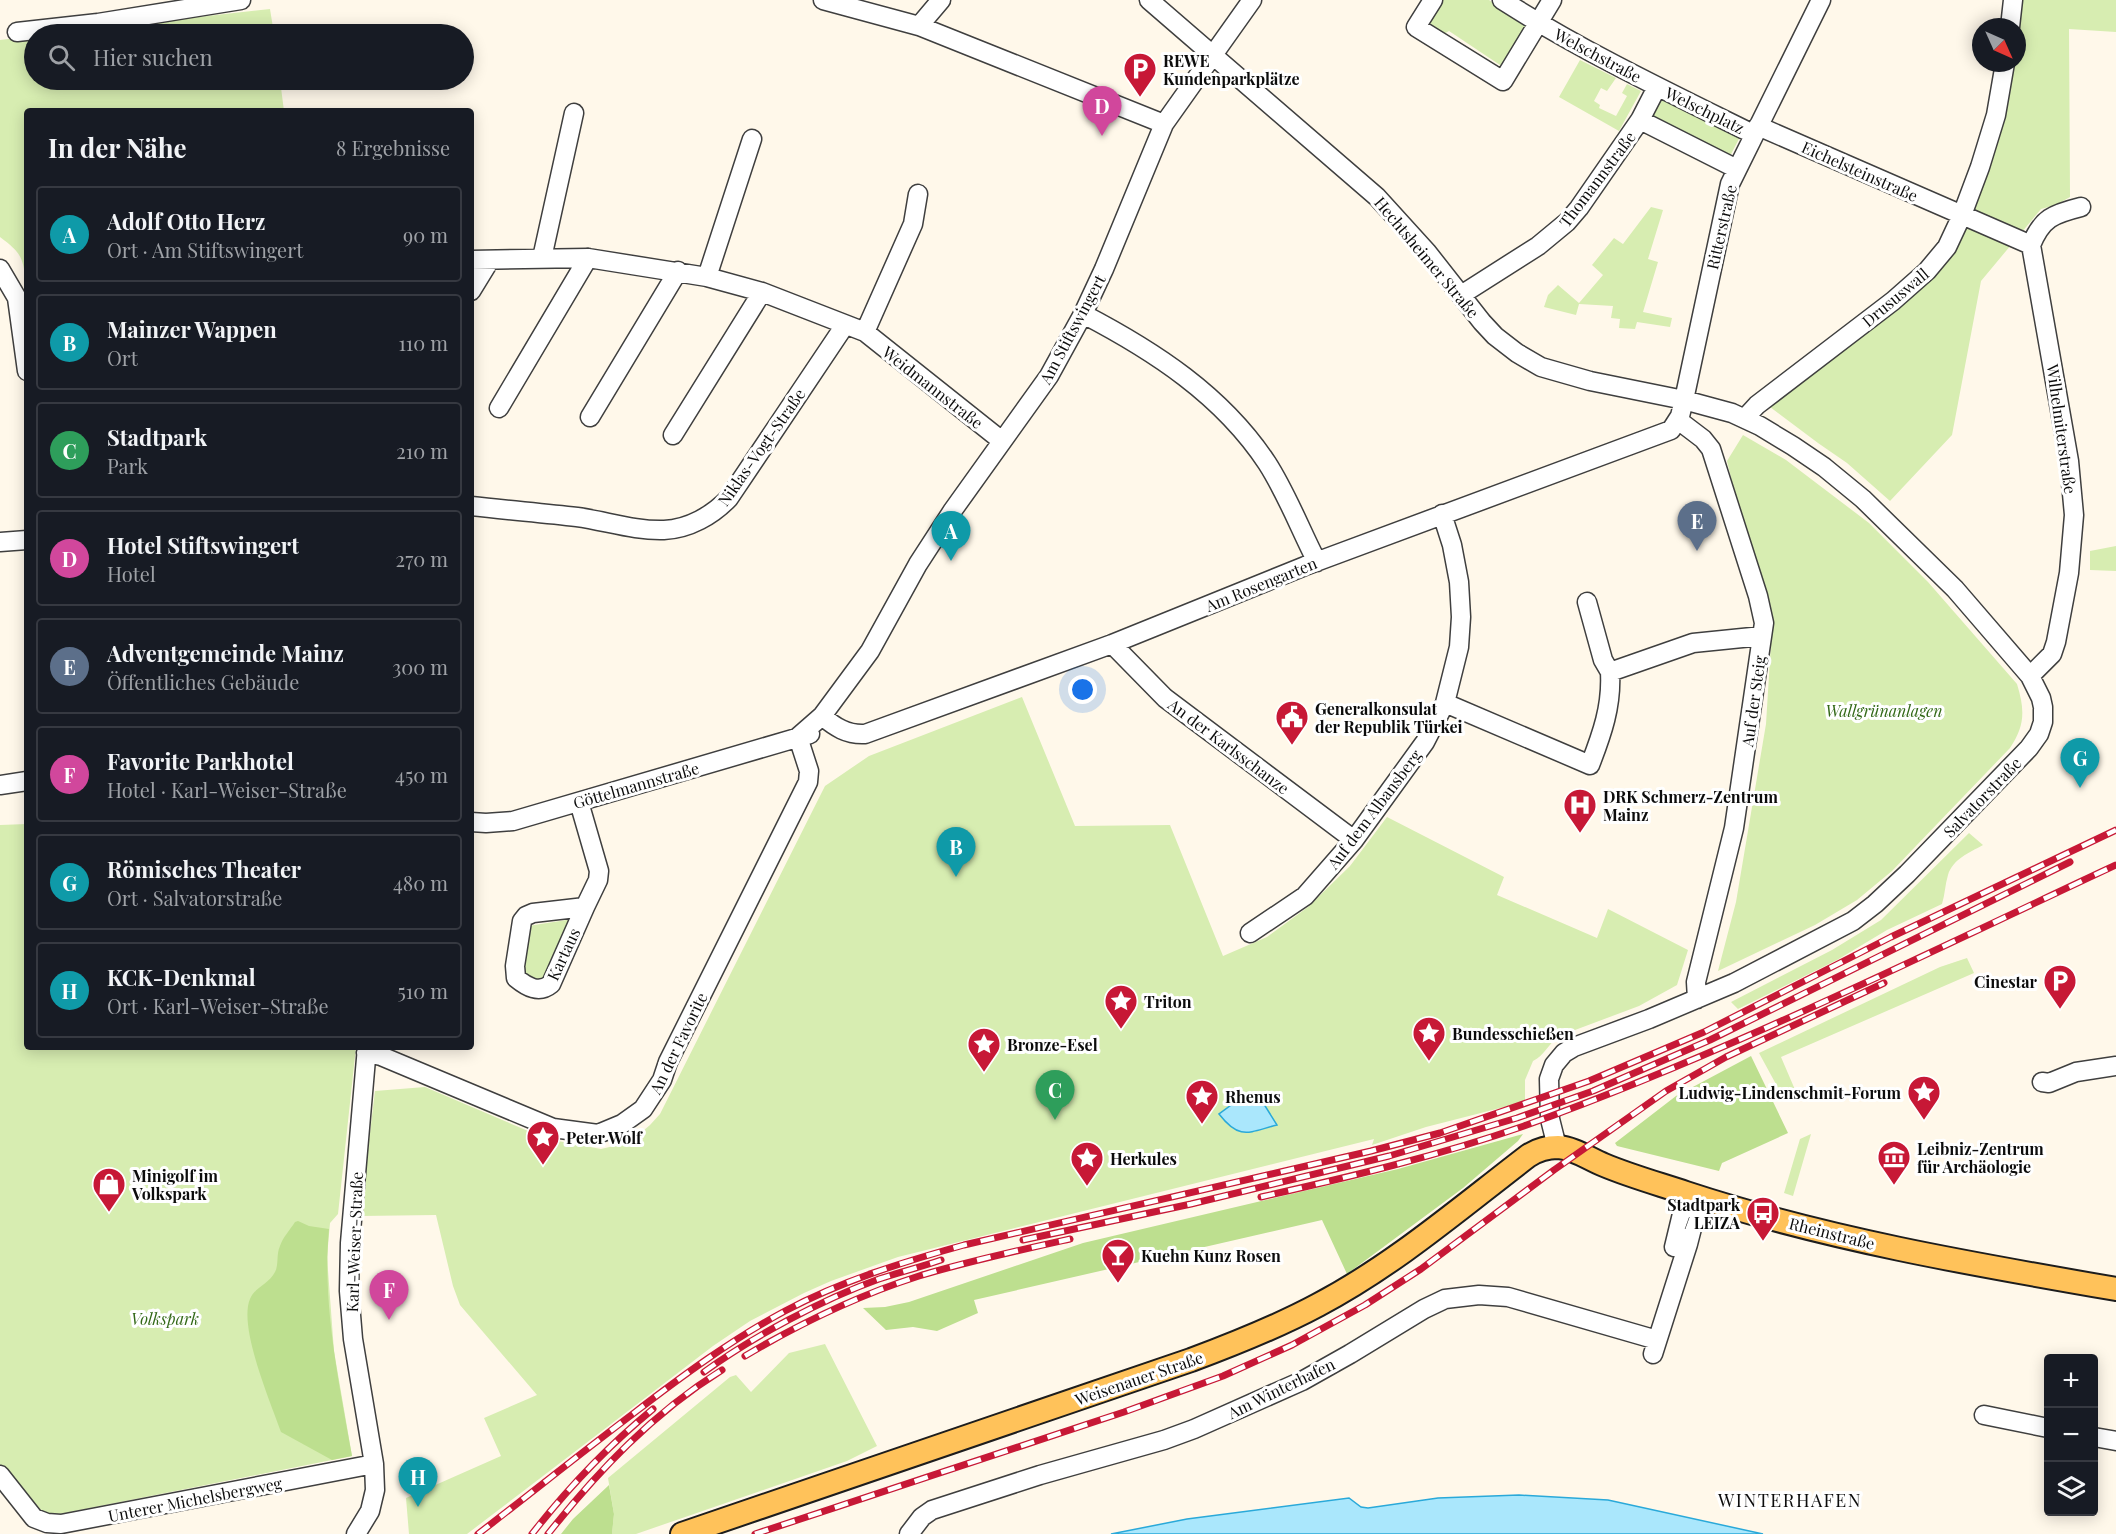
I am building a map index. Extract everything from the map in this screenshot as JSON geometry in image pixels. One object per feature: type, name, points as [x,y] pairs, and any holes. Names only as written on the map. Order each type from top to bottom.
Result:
[{"type":"main road","name":"Rheinstraße","points":[[1557,1147],[1572,1150],[1607,1166],[1693,1195],[1827,1233],[1991,1268],[2116,1289]]},
{"type":"main road","name":"Weisenauer Straße","points":[[682,1534],[1191,1360],[1252,1337],[1318,1305],[1354,1284],[1420,1240],[1528,1156],[1544,1148],[1557,1147]]},
{"type":"street","points":[[84,24],[241,0]]},
{"type":"street","points":[[823,0],[919,26],[1164,124]]},
{"type":"street","points":[[919,26],[941,0]]},
{"type":"street","name":"Hechtsheimer Straße","points":[[1149,0],[1386,205],[1495,336],[1517,353],[1541,367],[1590,381],[1684,399]]},
{"type":"street","name":"Am Stiftswingert","points":[[826,720],[850,700],[870,651],[918,564],[960,499],[1049,376],[1083,314],[1164,124],[1252,0]]},
{"type":"street","name":"Welschstraße","points":[[1433,0],[1416,27],[1503,81],[1538,23]]},
{"type":"street","name":"Welschstraße","points":[[1502,0],[1538,23],[1658,87]]},
{"type":"street","points":[[1538,23],[1552,0]]},
{"type":"street","name":"Ritterstraße","points":[[1684,399],[1730,184],[1821,0]]},
{"type":"street","points":[[2011,18],[2013,0]]},
{"type":"street","points":[[17,32],[24,31]]},
{"type":"street","name":"Drususwall","points":[[1745,418],[1757,405],[1893,301],[1928,271],[1947,247],[1980,167],[1996,115],[2003,72]]},
{"type":"street","name":"Welschplatz","points":[[1640,120],[1658,87],[1755,130]]},
{"type":"street","points":[[542,258],[574,113]]},
{"type":"street","points":[[1640,120],[1737,169]]},
{"type":"street","name":"Thomannstraße","points":[[1461,295],[1538,246],[1567,222],[1640,120]]},
{"type":"street","name":"Eichelsteinstraße","points":[[1755,130],[1962,215]]},
{"type":"street","points":[[707,277],[752,139]]},
{"type":"street","points":[[865,332],[913,224],[918,194]]},
{"type":"street","points":[[1962,215],[2031,245],[2045,221],[2064,211],[2081,207]]},
{"type":"street","name":"Wilhelmiterstraße","points":[[2030,676],[2052,654],[2056,642],[2068,573],[2074,515],[2069,461],[2031,245]]},
{"type":"street","points":[[499,408],[588,258]]},
{"type":"street","name":"Weidmannstraße","points":[[474,260],[588,258],[678,271],[762,292],[865,332],[1002,441]]},
{"type":"street","points":[[474,286],[490,260]]},
{"type":"street","points":[[0,270],[17,298],[24,350]]},
{"type":"street","points":[[590,417],[678,271]]},
{"type":"street","points":[[673,435],[762,292]]},
{"type":"street","points":[[1083,314],[1154,354],[1222,409],[1265,462],[1291,507],[1317,562]]},
{"type":"street","name":"Niklas-Vogt-Straße","points":[[474,506],[656,529],[680,527],[707,516],[729,498],[844,325]]},
{"type":"street","points":[[1678,420],[1684,399]]},
{"type":"street","name":"Salvatorstraße","points":[[1557,1147],[1550,1119],[1548,1091],[1550,1073],[1558,1059],[1574,1047],[1697,999],[1762,969],[1853,921],[1875,904],[1907,873],[2030,748],[2043,722],[2042,698],[2030,676],[1955,590],[1863,499],[1824,467],[1745,418],[1684,399]]},
{"type":"street","name":"Am Rosengarten","points":[[826,720],[849,733],[865,734],[1112,644],[1442,514],[1657,436],[1671,430],[1678,420]]},
{"type":"street","name":"Auf der Steig","points":[[1678,420],[1703,439],[1713,454],[1758,596],[1764,623],[1734,828],[1696,982],[1697,999]]},
{"type":"street","name":"Auf dem Albansberg","points":[[1250,933],[1305,896],[1354,840],[1425,742],[1446,703],[1459,647],[1461,617],[1459,582],[1452,545],[1442,514]]},
{"type":"street","points":[[0,542],[24,540]]},
{"type":"street","points":[[1446,703],[1590,765],[1611,697],[1610,672],[1603,660],[1587,602]]},
{"type":"street","points":[[1610,672],[1694,643],[1762,636]]},
{"type":"street","name":"An der Karlsschanze","points":[[1112,644],[1165,698],[1354,840]]},
{"type":"street","name":"Göttelmannstraße","points":[[474,822],[507,822],[579,802],[815,733],[826,720]]},
{"type":"street","name":"An der Favorite","points":[[367,1050],[553,1128],[598,1134],[622,1124],[643,1109],[662,1080],[668,1062],[808,782],[809,771],[798,737]]},
{"type":"street","points":[[0,777],[24,781]]},
{"type":"street","points":[[0,785],[24,781]]},
{"type":"street","name":"Kartaus","points":[[579,802],[600,876],[551,984],[538,990],[524,985],[516,978],[515,966],[522,921],[533,913],[585,907]]},
{"type":"street","name":"Karl-Weiser-Straße","points":[[356,1534],[373,1501],[375,1490],[374,1464],[353,1339],[349,1291],[350,1243],[367,1050]]},
{"type":"street","points":[[2042,1083],[2049,1083],[2090,1068],[2116,1066]]},
{"type":"street","name":"Am Winterhafen","points":[[909,1534],[922,1517],[932,1510],[1040,1475],[1164,1440],[1226,1415],[1302,1381],[1445,1299],[1479,1295],[1508,1297],[1657,1339],[1688,1244],[1693,1195]]},
{"type":"street","points":[[1984,1415],[2044,1427]]},
{"type":"street","points":[[2098,1438],[2116,1442]]},
{"type":"street","name":"Unterer Michelsbergweg","points":[[0,1475],[34,1518],[61,1524],[248,1490],[374,1464]]},
{"type":"green space","points":[[1439,0],[1489,0],[1527,26],[1503,67],[1449,31],[1440,36],[1430,26],[1429,22]]},
{"type":"green space","points":[[2021,0],[2116,0],[2116,32],[2069,29],[2070,197],[2056,205],[2041,209],[1981,281],[1952,435],[1890,501],[1847,463],[1770,407],[1932,275],[2004,117],[2012,72],[2026,72],[2026,18],[2020,18]]},
{"type":"green space","points":[[270,9],[272,24],[137,24]]},
{"type":"green space","points":[[24,37],[24,90],[281,90],[284,108],[24,108],[24,269],[18,253],[0,237],[0,40]]},
{"type":"green space","points":[[1580,60],[1616,78],[1607,91],[1601,88],[1594,101],[1600,105],[1599,108],[1616,116],[1627,96],[1622,93],[1627,84],[1641,91],[1619,131],[1559,97]]},
{"type":"green space","points":[[1662,95],[1741,135],[1729,158],[1650,118]]},
{"type":"green space","points":[[1651,207],[1663,210],[1648,259],[1658,262],[1643,312],[1672,318],[1670,327],[1637,322],[1635,329],[1619,328],[1620,319],[1611,318],[1613,306],[1579,304],[1576,315],[1544,307],[1548,295],[1558,285],[1579,303],[1603,275],[1592,265],[1614,238],[1623,244]]},
{"type":"green space","name":"Wallgrünanlagen","points":[[1743,435],[1786,460],[1869,523],[1928,582],[2017,684],[2022,718],[2019,732],[2010,748],[1892,871],[1857,900],[1815,925],[1718,971],[1736,902],[1766,724],[1771,643],[1767,643],[1748,548],[1727,461]]},
{"type":"green space","points":[[2116,546],[2116,571],[2090,570],[2090,551]]},
{"type":"green space","points":[[1022,697],[1075,826],[1170,825],[1223,956],[1267,937],[1308,907],[1350,866],[1387,817],[1504,877],[1497,895],[1597,938],[1608,909],[1688,950],[1677,985],[1639,1006],[1559,1036],[1533,1061],[1525,1080],[1525,1100],[1512,1105],[1426,1127],[1372,1145],[1374,1139],[898,1257],[831,1281],[750,1321],[713,1346],[467,1534],[409,1534],[406,1498],[501,1456],[484,1418],[537,1395],[460,1305],[453,1286],[436,1215],[360,1216],[375,1091],[425,1087],[547,1139],[601,1149],[622,1144],[637,1136],[660,1114],[825,786],[869,756]]},
{"type":"green space","name":"Volkspark","points":[[24,824],[24,1050],[356,1050],[338,1214],[330,1223],[327,1257],[334,1351],[352,1456],[60,1514],[45,1513],[40,1509],[11,1474],[0,1465],[0,825]]},
{"type":"green space","points":[[1969,833],[1983,845],[1962,857],[1950,869],[1942,904],[1887,930],[1837,960],[1738,1009],[1731,1002],[1832,950],[1881,920]]},
{"type":"green space","points":[[573,919],[547,978],[541,982],[526,978],[519,964],[528,926]]},
{"type":"green space","points":[[1967,958],[1974,973],[1781,1057],[1796,1092],[1783,1097],[1759,1053],[1940,967]]},
{"type":"green space","points":[[1751,1056],[1788,1133],[1722,1163],[1719,1171],[1617,1146],[1615,1143],[1676,1096]]},
{"type":"green space","points":[[1523,1134],[1518,1141],[1463,1188],[1347,1274],[1322,1220],[974,1300],[978,1313],[937,1331],[913,1327],[886,1330],[863,1308],[885,1307],[909,1302],[1083,1243],[1398,1169]]},
{"type":"green space","points":[[1811,1134],[1793,1196],[1784,1193],[1800,1139]]},
{"type":"green space","points":[[298,1221],[309,1226],[329,1229],[327,1258],[330,1315],[337,1372],[352,1456],[332,1460],[281,1432],[257,1365],[248,1328],[247,1312],[250,1299],[275,1272],[281,1243]]},
{"type":"green space","points":[[825,1344],[877,1446],[847,1461],[636,1534],[612,1534],[614,1514],[608,1478],[730,1377],[736,1375],[751,1392],[789,1353]]},
{"type":"green space","points":[[609,1485],[614,1514],[612,1534],[561,1534],[573,1519]]},
{"type":"water","points":[[1257,1093],[1277,1125],[1252,1132],[1239,1131],[1226,1123],[1219,1114],[1234,1103]]},
{"type":"water","points":[[1519,1495],[1608,1500],[1763,1534],[1111,1534],[1187,1519],[1349,1498],[1361,1507],[1368,1508],[1438,1498]]},
{"type":"railway","points":[[478,1534],[707,1359],[765,1322],[828,1290],[895,1265],[964,1245],[1440,1133],[1589,1081],[1704,1032],[1891,937],[2116,830]]},
{"type":"railway","points":[[1023,1240],[1191,1204],[1389,1156],[1517,1118],[1593,1091],[1710,1040],[2070,862]]},
{"type":"railway","points":[[1261,1197],[1360,1174],[1459,1147],[1600,1098],[1823,1002],[2116,865]]},
{"type":"railway","points":[[755,1534],[1124,1412],[1223,1376],[1292,1345],[1365,1305],[1421,1269],[1554,1170],[1666,1091],[1726,1057],[1884,983]]},
{"type":"railway","points":[[745,1356],[830,1311],[874,1292],[957,1265],[1070,1239]]},
{"type":"railway","points":[[704,1372],[766,1332],[835,1297],[879,1279],[941,1260]]},
{"type":"railway","points":[[548,1534],[628,1444],[673,1405],[722,1370]]},
{"type":"railway","points":[[532,1534],[589,1468],[653,1409]]},
{"type":"place","name":"REWE Kundenparkplätze","points":[[1140,98]]},
{"type":"place","name":"Hotel Stiftswingert","points":[[1102,136]]},
{"type":"place","name":"Adventgemeinde Mainz","points":[[1697,551]]},
{"type":"place","name":"Adolf Otto Herz","points":[[951,561]]},
{"type":"place","name":"Generalkonsulat der Republik Türkei","points":[[1292,746]]},
{"type":"place","name":"Römisches Theater","points":[[2080,788]]},
{"type":"place","name":"DRK Schmerz-Zentrum Mainz","points":[[1580,834]]},
{"type":"place","name":"Mainzer Wappen","points":[[956,877]]},
{"type":"place","name":"Cinestar","points":[[2060,1010]]},
{"type":"place","name":"Triton","points":[[1121,1030]]},
{"type":"place","name":"Bundesschießen","points":[[1429,1062]]},
{"type":"place","name":"Bronze-Esel","points":[[984,1073]]},
{"type":"place","name":"Stadtpark","points":[[1055,1120]]},
{"type":"place","name":"Ludwig-Lindenschmit-Forum","points":[[1924,1121]]},
{"type":"place","name":"Rhenus","points":[[1202,1125]]},
{"type":"place","name":"Peter Wolf","points":[[543,1166]]},
{"type":"place","name":"Leibniz-Zentrum für Archäologie","points":[[1894,1186]]},
{"type":"place","name":"Herkules","points":[[1087,1187]]},
{"type":"place","name":"Minigolf im Volkspark","points":[[109,1213]]},
{"type":"place","name":"Stadtpark / LEIZA","points":[[1763,1242]]},
{"type":"place","name":"Kuehn Kunz Rosen","points":[[1118,1284]]},
{"type":"place","name":"Favorite Parkhotel","points":[[389,1320]]},
{"type":"place","name":"KCK-Denkmal","points":[[418,1507]]},
{"type":"district","name":"WINTERHAFEN","points":[[1790,1500]]}]
